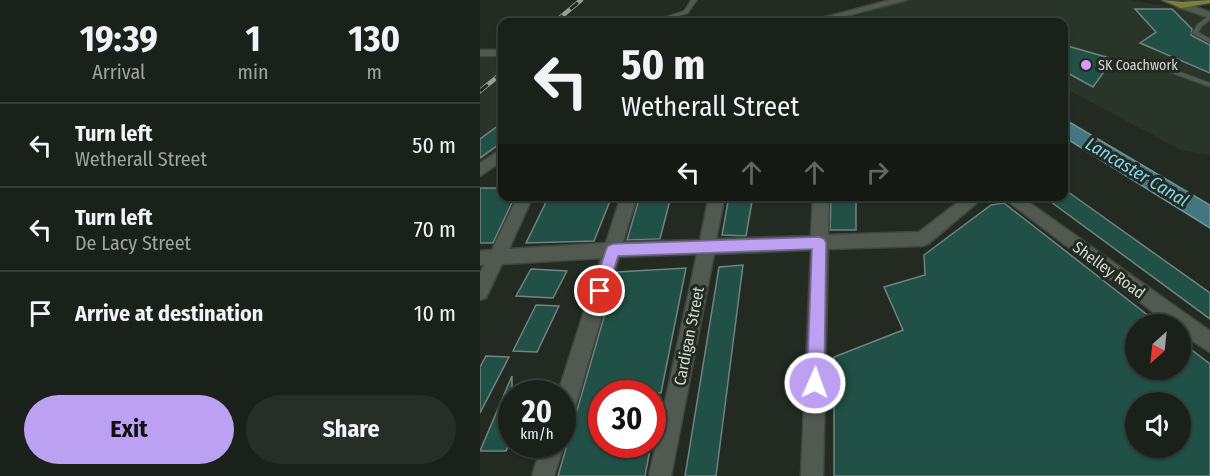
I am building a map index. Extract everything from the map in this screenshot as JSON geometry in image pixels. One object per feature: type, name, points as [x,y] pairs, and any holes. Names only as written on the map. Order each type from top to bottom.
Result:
[{"type":"main road","points":[[1167,0],[1188,3],[1209,0]]},
{"type":"street","points":[[828,18],[902,0]]},
{"type":"street","points":[[1188,3],[1210,8]]},
{"type":"street","points":[[1188,3],[1210,16]]},
{"type":"street","points":[[480,53],[498,53]]},
{"type":"street","points":[[480,171],[498,157]]},
{"type":"street","points":[[480,292],[488,257],[523,201]]},
{"type":"street","points":[[573,380],[628,201]]},
{"type":"street","name":"Cardigan Street","points":[[660,476],[716,201]]},
{"type":"street","points":[[812,476],[821,201]]},
{"type":"street","points":[[488,257],[613,250],[922,239],[971,201]]},
{"type":"street","name":"Shelley Road","points":[[1015,201],[1210,343]]},
{"type":"street","points":[[543,476],[549,458]]},
{"type":"lane","points":[[666,18],[686,12],[694,0]]},
{"type":"lane","points":[[1210,16],[1195,33],[1210,41]]},
{"type":"lane","points":[[1158,66],[1210,85]]},
{"type":"shaded area","points":[[902,0],[1131,0],[1210,15],[1210,155],[1181,150],[1068,90],[1068,18],[851,18]]},
{"type":"shaded area","points":[[480,58],[498,58],[498,154],[480,167]]},
{"type":"water","name":"Lancaster Canal","points":[[1068,121],[1210,205],[1210,228],[1068,139]]},
{"type":"building","points":[[1135,9],[1172,9],[1192,29],[1191,35],[1210,45],[1210,73],[1140,43],[1156,32]]},
{"type":"building","name":"SK Coachwork","points":[[1068,46],[1113,59],[1093,87],[1068,73]]},
{"type":"building","points":[[498,126],[498,145],[480,158],[480,139]]},
{"type":"building","points":[[480,188],[498,188],[498,201],[513,201],[493,243],[480,243]]},
{"type":"building","points":[[1068,192],[1210,293],[1210,319],[1050,201],[1068,201]]},
{"type":"building","points":[[547,201],[610,201],[594,241],[526,243]]},
{"type":"building","points":[[639,201],[670,201],[660,239],[627,240]]},
{"type":"building","points":[[728,201],[752,201],[746,236],[722,235]]},
{"type":"building","points":[[831,201],[856,201],[856,230],[830,230]]},
{"type":"building","points":[[1004,203],[1146,314],[1125,314],[1125,380],[1191,380],[1191,349],[1210,364],[1210,476],[834,476],[834,357],[903,330],[884,287],[925,275],[924,255],[991,205]]},
{"type":"building","points":[[743,265],[716,476],[685,476],[719,267]]},
{"type":"building","points":[[686,268],[664,380],[588,380],[588,458],[648,458],[645,476],[558,476],[563,458],[576,458],[576,414],[617,272]]},
{"type":"building","points":[[531,269],[567,271],[553,298],[516,296]]},
{"type":"building","points":[[536,305],[559,306],[537,352],[513,351]]},
{"type":"building","points":[[486,356],[509,357],[480,413],[480,367]]},
{"type":"building","points":[[498,409],[498,451],[480,451]]},
{"type":"railway","points":[[560,18],[581,0]]},
{"type":"railway","points":[[480,91],[498,76]]},
{"type":"place","name":"SK Coachwork","points":[[1086,65]]},
{"type":"route","points":[[600,291],[613,250],[819,243],[815,383]]}]
